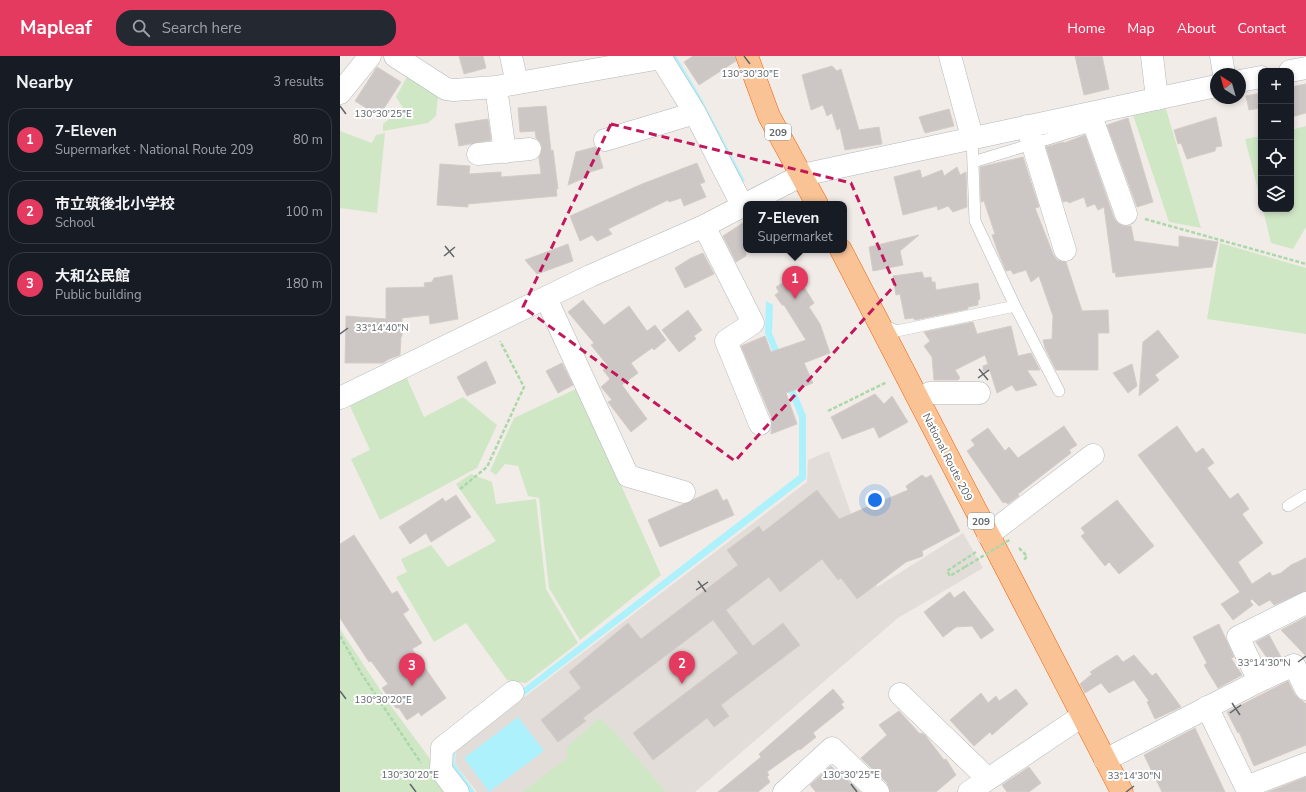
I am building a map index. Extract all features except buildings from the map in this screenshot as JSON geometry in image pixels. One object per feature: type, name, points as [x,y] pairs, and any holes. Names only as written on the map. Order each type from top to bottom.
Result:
[{"type":"highway","name":"209","points":[[747,56],[769,116],[815,201]]},
{"type":"highway","name":"National Route 209","points":[[842,253],[878,323],[983,543],[1082,716],[1122,792]]},
{"type":"street","points":[[340,92],[370,56]]},
{"type":"street","points":[[340,398],[546,298],[704,226],[742,205],[695,113],[661,58],[496,87],[454,90],[446,89],[395,56]]},
{"type":"street","points":[[511,56],[517,83]]},
{"type":"street","points":[[950,56],[972,137]]},
{"type":"street","points":[[1152,56],[1157,99]]},
{"type":"street","points":[[1221,56],[1223,68]]},
{"type":"street","points":[[1294,70],[1306,68]]},
{"type":"street","points":[[1246,80],[1258,78]]},
{"type":"street","points":[[496,87],[504,152]]},
{"type":"street","points":[[750,201],[802,175],[972,137],[1030,135],[1092,119],[1157,99],[1210,87]]},
{"type":"street","points":[[606,140],[695,113]]},
{"type":"street","points":[[1092,119],[1126,214]]},
{"type":"street","points":[[1030,135],[1065,250]]},
{"type":"street","points":[[478,154],[530,149]]},
{"type":"street","points":[[704,226],[753,323],[726,341],[760,424]]},
{"type":"street","points":[[546,298],[628,476],[684,492]]},
{"type":"street","points":[[930,393],[979,393]]},
{"type":"street","points":[[983,543],[1093,455]]},
{"type":"street","points":[[1259,680],[1238,637],[1306,603]]},
{"type":"street","points":[[1105,760],[1259,680],[1294,665],[1306,689]]},
{"type":"street","points":[[458,792],[441,770],[442,748],[513,692]]},
{"type":"street","points":[[900,694],[988,779]]},
{"type":"street","points":[[1207,707],[1246,787],[1306,764]]},
{"type":"street","points":[[969,792],[1082,716]]},
{"type":"street","points":[[784,792],[832,748],[878,792]]},
{"type":"lane","points":[[973,162],[1030,135]]},
{"type":"lane","points":[[972,137],[975,221],[1058,392]]},
{"type":"lane","points":[[878,323],[897,331],[1015,306]]},
{"type":"lane","points":[[1288,506],[1306,495]]},
{"type":"path","points":[[1126,214],[1306,264]]},
{"type":"path","points":[[460,489],[487,467],[524,387],[500,340]]},
{"type":"path","points":[[828,411],[892,379]]},
{"type":"path","points":[[983,543],[947,571],[950,576],[1011,539]]},
{"type":"path","points":[[340,636],[361,673],[422,766]]},
{"type":"highlighted area","points":[[611,124],[851,183],[895,285],[735,461],[523,307]]},
{"type":"shaded area","points":[[829,451],[877,587],[963,533],[983,568],[898,618],[695,792],[477,792],[455,764],[456,749],[807,482],[808,460]]},
{"type":"green space","points":[[409,73],[438,96],[436,116],[428,123],[383,131],[383,124],[403,108],[396,97]]},
{"type":"green space","points":[[1166,109],[1201,228],[1169,222],[1133,115]]},
{"type":"green space","points":[[1306,126],[1306,227],[1293,249],[1271,243],[1264,212],[1294,212],[1294,129]]},
{"type":"green space","points":[[340,131],[372,143],[376,135],[385,133],[377,213],[340,208]]},
{"type":"green space","points":[[1258,137],[1258,190],[1245,139]]},
{"type":"green space","points":[[1220,243],[1306,268],[1306,334],[1207,319]]},
{"type":"green space","points":[[406,376],[424,417],[463,397],[497,425],[477,468],[380,520],[351,459],[370,450],[350,406]]},
{"type":"green space","points":[[578,388],[661,575],[580,640],[549,588],[539,498],[528,496],[518,466],[505,464],[496,475],[490,471],[514,418]]},
{"type":"green space","points":[[471,474],[492,482],[496,504],[536,499],[546,589],[578,643],[526,683],[507,680],[466,623],[434,642],[396,577],[407,572],[401,559],[431,545],[448,567],[496,541],[456,484]]},
{"type":"green space","points":[[340,629],[391,706],[428,756],[450,792],[340,792]]},
{"type":"green space","points":[[599,718],[614,731],[666,792],[522,792],[568,757],[566,748]]},
{"type":"water","points":[[672,56],[676,56],[700,96],[745,181],[742,182]]},
{"type":"water","points":[[766,301],[773,305],[772,333],[806,416],[806,479],[456,748],[454,763],[475,792],[468,792],[448,766],[450,745],[799,475],[799,417],[765,333]]},
{"type":"water","points":[[518,717],[544,751],[489,792],[464,758]]},
{"type":"place","name":"7-Eleven","points":[[795,299]]},
{"type":"place","name":"市立筑後北小学校","points":[[682,684]]},
{"type":"place","name":"大和公民館","points":[[412,686]]}]
